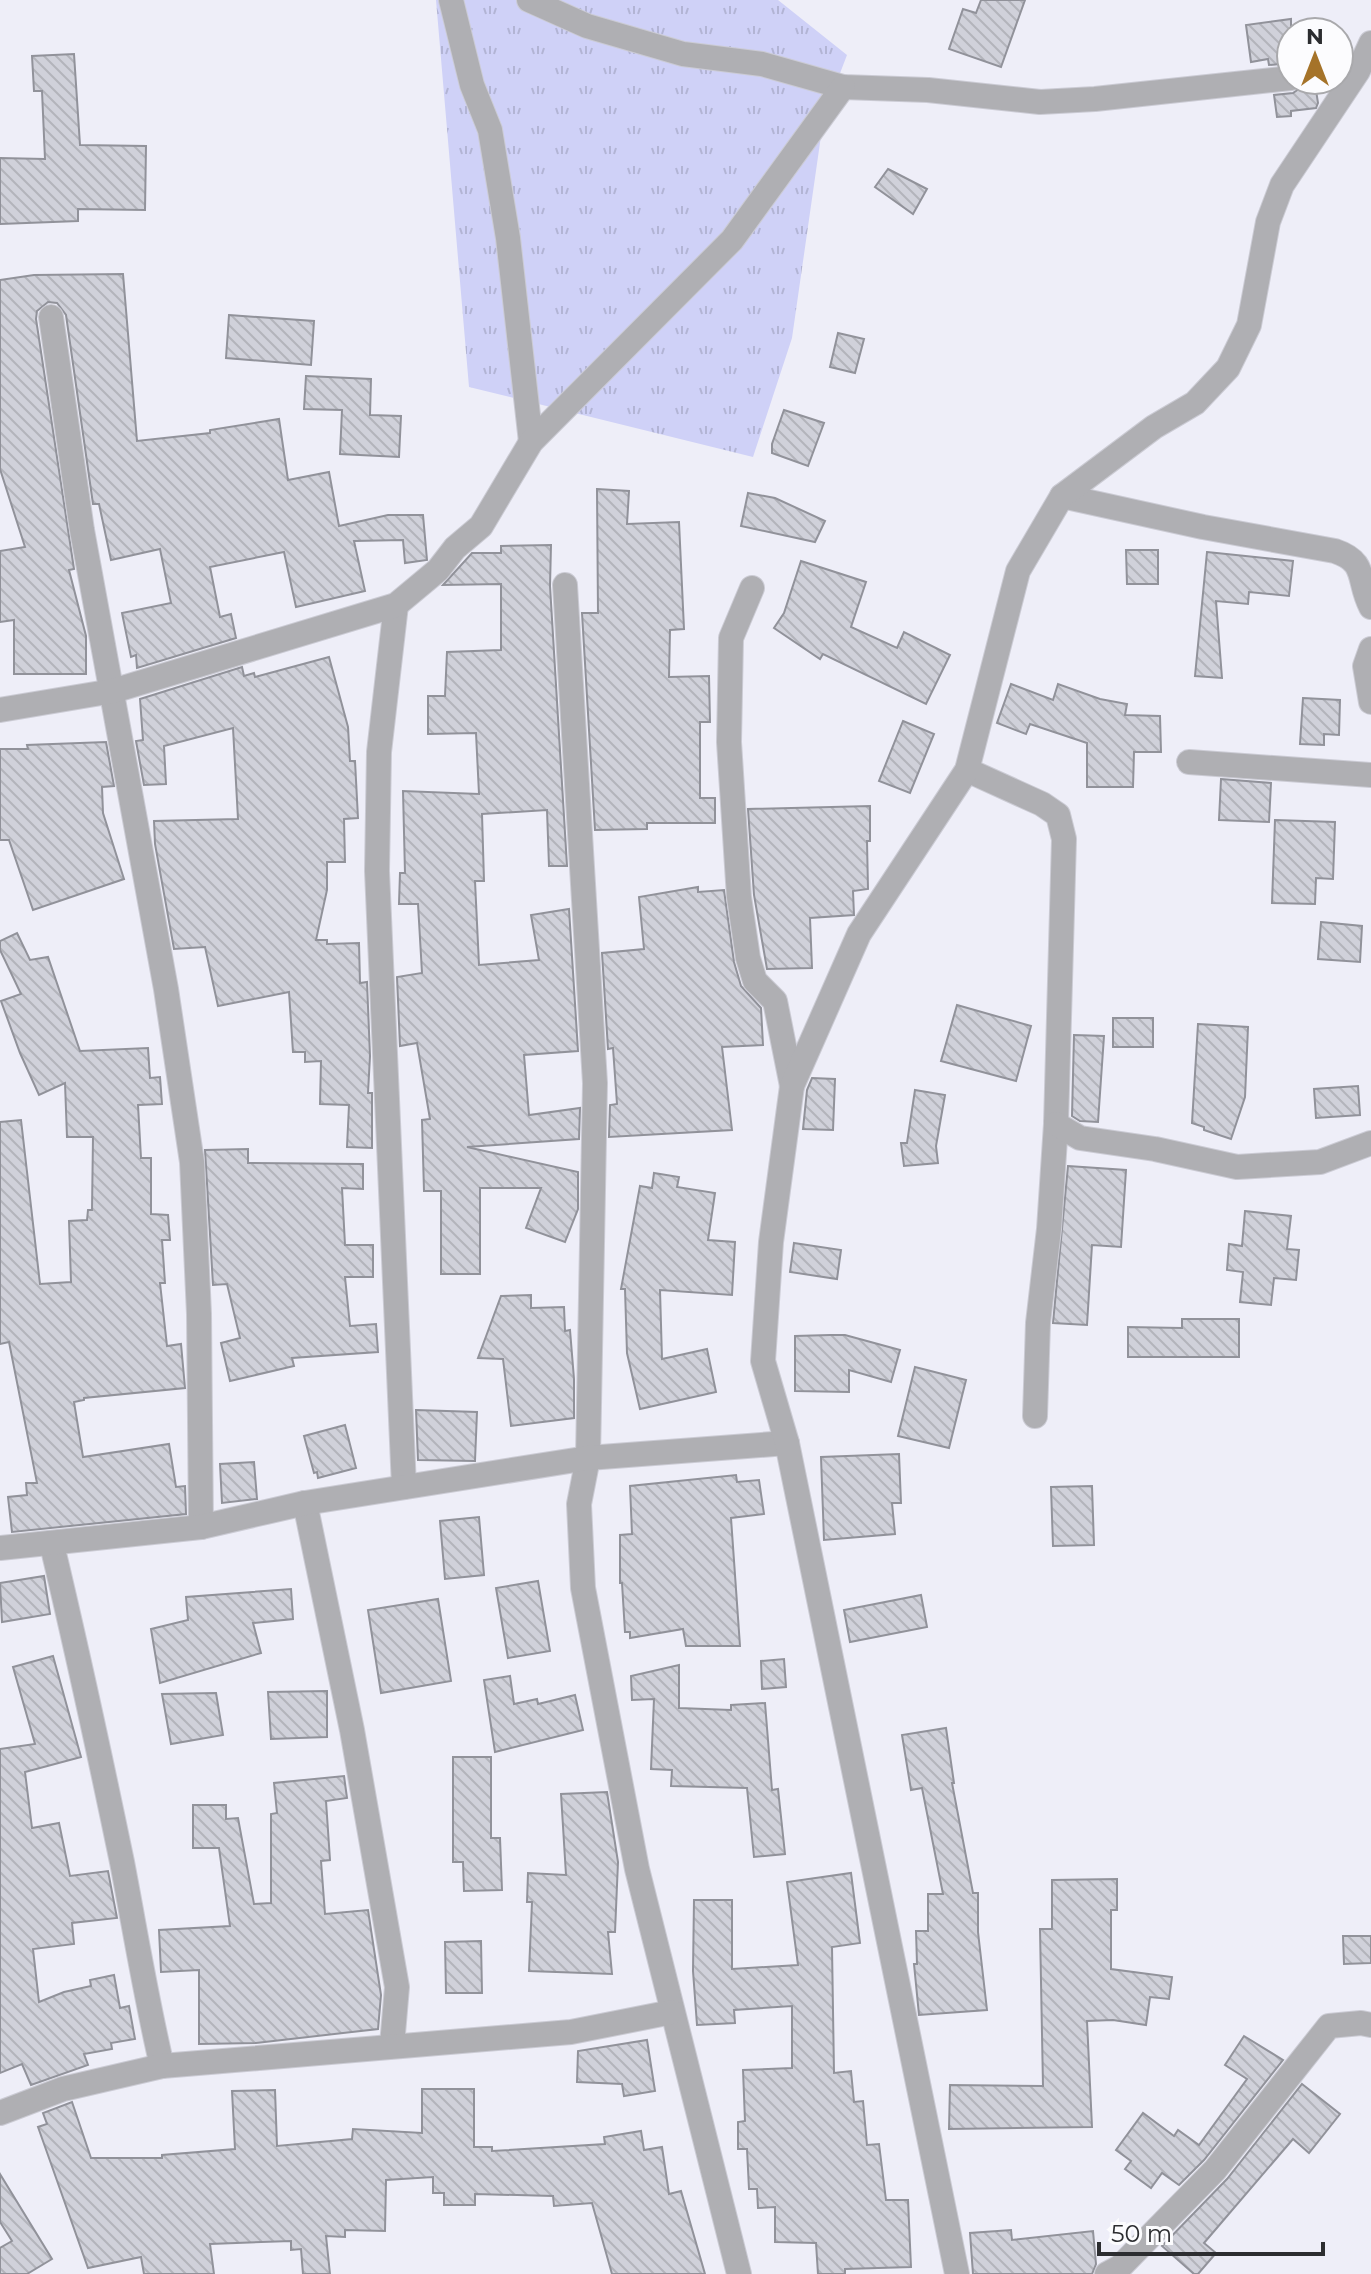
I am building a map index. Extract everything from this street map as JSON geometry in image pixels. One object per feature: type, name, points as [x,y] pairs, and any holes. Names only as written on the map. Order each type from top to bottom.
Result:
[{"type":"street","points":[[451,0],[472,85],[490,130],[508,238],[531,442]]},
{"type":"street","points":[[529,0],[587,26],[683,54],[762,64],[843,87],[928,90],[1040,102],[1275,80]]},
{"type":"street","points":[[1355,63],[1371,43]]},
{"type":"street","points":[[0,710],[113,691],[396,605],[438,570],[455,548],[481,526],[531,442],[732,240],[843,87]]},
{"type":"street","points":[[957,2274],[787,1443],[763,1361],[771,1242],[792,1086],[859,934],[967,770],[1018,571],[1062,496],[1154,427],[1195,403],[1228,368],[1249,325],[1268,222],[1282,185],[1334,96]]},
{"type":"street","points":[[51,317],[82,530],[166,989],[192,1162],[199,1314],[201,1527]]},
{"type":"street","points":[[1062,496],[1351,556],[1359,565],[1362,591],[1371,607]]},
{"type":"street","points":[[565,585],[595,1083],[588,1458],[579,1504],[583,1588],[637,1869],[739,2274]]},
{"type":"street","points":[[752,588],[731,638],[729,742],[739,897],[748,958],[755,981],[775,1001],[792,1086]]},
{"type":"street","points":[[396,605],[379,752],[377,871],[404,1487]]},
{"type":"street","points":[[1371,649],[1365,666],[1371,702]]},
{"type":"street","points":[[1189,762],[1371,775]]},
{"type":"street","points":[[967,770],[1042,804],[1058,815],[1064,839],[1056,1124],[1049,1229],[1038,1323],[1035,1416]]},
{"type":"street","points":[[1056,1124],[1080,1138],[1155,1149],[1237,1167],[1320,1162],[1371,1143]]},
{"type":"street","points":[[0,1548],[52,1545],[201,1527],[305,1503],[588,1458],[787,1443]]},
{"type":"street","points":[[305,1503],[352,1730],[397,1987],[392,2045]]},
{"type":"street","points":[[52,1545],[88,1693],[123,1867],[142,1983],[162,2066]]},
{"type":"street","points":[[0,2113],[63,2089],[162,2066],[571,2032],[672,2012]]},
{"type":"street","points":[[1107,2274],[1120,2267],[1215,2170],[1329,2026],[1371,2025]]},
{"type":"green space","points":[[436,0],[778,0],[847,55],[824,115],[792,338],[753,457],[469,387]]},
{"type":"building","points":[[981,0],[1025,0],[1001,67],[949,49],[963,9],[976,13]]},
{"type":"building","points":[[1275,21],[1275,64],[1269,65],[1268,59],[1251,62],[1246,25]]},
{"type":"building","points":[[74,54],[80,145],[146,146],[145,210],[78,209],[78,221],[0,224],[0,158],[45,159],[42,91],[34,91],[32,56]]},
{"type":"building","points":[[1274,95],[1317,96],[1318,103],[1316,108],[1291,111],[1291,116],[1277,117]]},
{"type":"building","points":[[888,169],[927,189],[913,214],[875,187]]},
{"type":"building","points":[[123,274],[137,441],[210,433],[210,430],[279,419],[288,480],[329,472],[339,526],[388,515],[423,515],[427,560],[405,563],[403,540],[354,541],[365,591],[296,607],[284,552],[210,567],[220,617],[231,614],[236,638],[137,668],[136,655],[131,657],[122,613],[171,603],[160,549],[111,560],[99,504],[93,504],[66,315],[57,303],[48,302],[37,311],[36,319],[74,569],[69,570],[86,636],[86,674],[14,674],[14,620],[0,622],[0,551],[25,547],[0,469],[0,280],[34,275]]},
{"type":"building","points":[[229,315],[314,321],[311,365],[226,358]]},
{"type":"building","points":[[838,333],[864,339],[855,373],[830,367]]},
{"type":"building","points":[[306,376],[371,379],[370,415],[401,416],[399,457],[340,454],[342,410],[304,409]]},
{"type":"building","points":[[784,410],[824,423],[808,466],[772,453],[772,444]]},
{"type":"building","points":[[597,489],[629,491],[627,524],[679,522],[684,629],[670,630],[669,677],[709,676],[710,722],[700,722],[700,798],[715,798],[715,823],[647,823],[647,829],[595,830],[582,613],[598,613]]},
{"type":"building","points":[[748,493],[775,498],[825,521],[815,542],[741,526]]},
{"type":"building","points":[[551,545],[550,586],[567,866],[549,866],[547,810],[482,814],[484,881],[475,881],[479,965],[539,960],[531,915],[569,909],[578,1051],[524,1055],[529,1115],[580,1108],[579,1139],[467,1147],[578,1172],[578,1209],[565,1242],[526,1228],[541,1188],[480,1188],[480,1274],[441,1274],[441,1191],[424,1191],[422,1120],[430,1119],[417,1043],[400,1046],[397,977],[422,973],[418,904],[399,904],[400,873],[405,873],[403,791],[479,794],[476,733],[428,734],[428,696],[445,696],[447,652],[501,650],[501,584],[443,585],[472,553],[501,553],[501,546]]},
{"type":"building","points":[[1126,550],[1158,550],[1158,584],[1127,584]]},
{"type":"building","points":[[1207,552],[1293,561],[1289,596],[1249,592],[1248,604],[1216,601],[1222,678],[1195,676]]},
{"type":"building","points":[[801,561],[866,582],[851,627],[897,648],[904,632],[950,655],[926,704],[823,654],[820,659],[774,628],[784,613]]},
{"type":"building","points":[[329,657],[348,727],[350,761],[355,761],[358,818],[344,819],[345,862],[327,862],[327,890],[316,940],[327,940],[327,944],[359,943],[360,983],[367,982],[372,1148],[347,1147],[349,1105],[320,1104],[321,1061],[305,1062],[305,1052],[293,1052],[289,992],[218,1006],[205,947],[174,949],[155,844],[154,821],[238,819],[233,728],[164,746],[166,784],[144,785],[136,741],[143,740],[140,699],[242,667],[244,676],[254,673],[255,677]]},
{"type":"building","points":[[1011,684],[1053,700],[1058,684],[1100,699],[1127,704],[1125,715],[1160,716],[1161,752],[1134,752],[1133,787],[1087,787],[1087,743],[1030,724],[1026,734],[997,723]]},
{"type":"building","points":[[1303,698],[1340,700],[1339,735],[1324,734],[1324,745],[1300,744]]},
{"type":"building","points":[[903,721],[934,734],[910,793],[879,781]]},
{"type":"building","points":[[106,742],[114,786],[102,787],[103,813],[124,879],[33,910],[9,840],[0,840],[0,749]]},
{"type":"building","points":[[1221,779],[1271,783],[1269,822],[1219,820]]},
{"type":"building","points":[[870,806],[868,889],[853,891],[854,915],[810,918],[812,968],[767,969],[754,895],[748,809]]},
{"type":"building","points":[[1275,820],[1335,822],[1333,879],[1316,878],[1315,904],[1272,903]]},
{"type":"building","points":[[698,887],[698,892],[724,890],[734,962],[741,986],[761,1008],[763,1045],[722,1047],[732,1130],[609,1137],[610,1105],[617,1104],[613,1048],[608,1049],[602,953],[644,949],[639,897]]},
{"type":"building","points":[[1321,922],[1362,926],[1360,962],[1318,959]]},
{"type":"building","points":[[17,933],[30,960],[48,957],[80,1051],[148,1048],[150,1078],[160,1077],[162,1104],[138,1105],[141,1158],[151,1158],[151,1214],[168,1215],[170,1240],[162,1240],[165,1283],[160,1283],[167,1346],[181,1344],[185,1388],[84,1398],[74,1402],[83,1457],[169,1444],[176,1487],[185,1486],[186,1514],[12,1532],[8,1497],[27,1495],[26,1483],[37,1483],[9,1342],[0,1344],[0,1122],[21,1120],[40,1284],[71,1282],[69,1221],[87,1220],[88,1210],[92,1210],[93,1137],[67,1137],[65,1083],[39,1095],[20,1053],[1,1001],[21,994],[0,950],[0,941]]},
{"type":"building","points":[[957,1005],[1031,1026],[1016,1081],[941,1061]]},
{"type":"building","points":[[1113,1018],[1153,1018],[1153,1047],[1113,1047]]},
{"type":"building","points":[[1198,1024],[1248,1027],[1245,1097],[1231,1139],[1192,1123]]},
{"type":"building","points":[[1074,1035],[1104,1036],[1098,1122],[1080,1121],[1072,1116]]},
{"type":"building","points":[[812,1078],[835,1079],[833,1130],[803,1129],[807,1090]]},
{"type":"building","points":[[1358,1086],[1360,1115],[1316,1118],[1314,1089]]},
{"type":"building","points":[[915,1090],[945,1095],[936,1146],[938,1163],[904,1166],[901,1143],[907,1143]]},
{"type":"building","points":[[248,1149],[248,1163],[363,1164],[363,1189],[342,1188],[345,1245],[373,1245],[373,1277],[345,1277],[350,1326],[376,1324],[378,1352],[292,1358],[294,1366],[230,1381],[221,1343],[240,1338],[227,1284],[213,1285],[205,1150]]},
{"type":"building","points":[[1068,1166],[1126,1170],[1121,1247],[1092,1245],[1087,1325],[1053,1323]]},
{"type":"building","points":[[654,1173],[679,1177],[677,1187],[715,1193],[708,1240],[735,1242],[732,1295],[660,1290],[662,1359],[707,1349],[716,1392],[640,1409],[627,1353],[625,1289],[621,1289],[640,1186],[652,1188]]},
{"type":"building","points":[[1245,1211],[1291,1216],[1287,1249],[1299,1250],[1296,1280],[1274,1278],[1271,1305],[1240,1302],[1243,1272],[1227,1270],[1229,1244],[1242,1246]]},
{"type":"building","points":[[794,1243],[841,1250],[837,1279],[790,1272]]},
{"type":"building","points":[[531,1295],[531,1308],[564,1307],[565,1331],[570,1330],[574,1418],[511,1426],[503,1359],[478,1358],[501,1296]]},
{"type":"building","points":[[1182,1319],[1239,1319],[1239,1357],[1128,1357],[1128,1327],[1182,1328]]},
{"type":"building","points":[[845,1335],[900,1350],[891,1382],[849,1370],[849,1392],[795,1391],[795,1336]]},
{"type":"building","points":[[915,1367],[966,1380],[949,1448],[898,1436]]},
{"type":"building","points":[[416,1410],[477,1412],[475,1461],[418,1460]]},
{"type":"building","points":[[345,1425],[356,1468],[318,1478],[304,1436]]},
{"type":"building","points":[[899,1454],[901,1503],[892,1503],[895,1534],[824,1540],[821,1457]]},
{"type":"building","points":[[254,1462],[257,1499],[222,1503],[220,1464]]},
{"type":"building","points":[[736,1475],[737,1482],[759,1480],[764,1514],[731,1518],[740,1646],[686,1646],[683,1629],[630,1638],[630,1632],[625,1632],[620,1583],[620,1535],[632,1534],[630,1486]]},
{"type":"building","points":[[1092,1486],[1094,1545],[1053,1546],[1051,1487]]},
{"type":"building","points":[[479,1517],[484,1575],[445,1579],[440,1521]]},
{"type":"building","points":[[44,1576],[50,1614],[2,1622],[0,1583]]},
{"type":"building","points":[[538,1581],[550,1651],[508,1658],[496,1588]]},
{"type":"building","points":[[291,1589],[293,1619],[253,1623],[261,1653],[160,1683],[151,1629],[188,1620],[186,1597]]},
{"type":"building","points":[[921,1595],[927,1627],[850,1642],[844,1610]]},
{"type":"building","points":[[438,1599],[451,1681],[381,1693],[368,1610]]},
{"type":"building","points":[[53,1656],[81,1757],[25,1772],[32,1828],[59,1823],[70,1876],[108,1871],[117,1918],[72,1923],[74,1944],[33,1949],[39,2002],[91,1986],[90,1980],[114,1975],[120,2008],[129,2006],[135,2039],[111,2043],[112,2049],[84,2054],[88,2065],[31,2085],[22,2064],[0,2073],[0,1749],[35,1744],[13,1667]]},
{"type":"building","points":[[784,1659],[786,1687],[762,1689],[761,1661]]},
{"type":"building","points":[[679,1665],[679,1708],[731,1710],[731,1705],[765,1703],[772,1790],[778,1789],[785,1854],[754,1857],[747,1788],[671,1786],[672,1770],[651,1769],[654,1699],[632,1700],[631,1676]]},
{"type":"building","points":[[510,1676],[514,1704],[537,1699],[538,1704],[575,1695],[583,1730],[495,1752],[484,1680]]},
{"type":"building","points":[[327,1691],[327,1737],[271,1739],[268,1692]]},
{"type":"building","points":[[216,1693],[223,1735],[171,1744],[162,1694]]},
{"type":"building","points":[[946,1728],[952,1783],[973,1893],[978,1893],[978,1932],[987,2010],[919,2015],[914,1964],[917,1964],[916,1931],[928,1931],[928,1894],[943,1894],[922,1788],[911,1790],[902,1735]]},
{"type":"building","points":[[453,1757],[491,1757],[491,1838],[500,1838],[502,1890],[464,1891],[463,1862],[453,1862]]},
{"type":"building","points":[[344,1776],[347,1798],[326,1801],[330,1860],[321,1861],[325,1914],[368,1910],[381,1995],[378,2029],[256,2043],[199,2044],[199,1970],[161,1972],[159,1930],[230,1926],[219,1848],[193,1848],[193,1805],[226,1805],[226,1819],[238,1818],[254,1904],[271,1903],[271,1814],[277,1813],[274,1783]]},
{"type":"building","points":[[607,1792],[618,1862],[615,1932],[608,1932],[612,1974],[529,1971],[532,1902],[527,1902],[528,1873],[566,1875],[561,1794]]},
{"type":"building","points":[[851,1873],[860,1943],[832,1947],[834,2073],[851,2071],[854,2102],[863,2101],[867,2145],[879,2144],[886,2200],[908,2200],[911,2267],[845,2269],[845,2274],[818,2274],[816,2243],[775,2242],[775,2207],[758,2208],[757,2189],[749,2189],[747,2149],[738,2149],[738,2122],[745,2121],[743,2070],[792,2068],[792,2006],[734,2010],[735,2023],[697,2025],[693,1971],[694,1900],[732,1900],[732,1969],[798,1965],[787,1882]]},
{"type":"building","points":[[1117,1879],[1117,1910],[1111,1910],[1111,1969],[1172,1977],[1169,1999],[1150,1997],[1146,2025],[1113,2020],[1087,2021],[1092,2127],[949,2129],[950,2085],[1043,2086],[1040,1929],[1052,1929],[1052,1880]]},
{"type":"building","points":[[1343,1936],[1371,1936],[1371,1963],[1344,1964]]},
{"type":"building","points":[[481,1941],[482,1993],[446,1993],[445,1942]]},
{"type":"building","points":[[1244,2036],[1283,2060],[1204,2160],[1179,2185],[1162,2173],[1151,2188],[1125,2169],[1131,2161],[1116,2150],[1143,2113],[1174,2136],[1178,2130],[1199,2145],[1247,2079],[1225,2065]]},
{"type":"building","points":[[647,2040],[655,2091],[624,2096],[622,2084],[577,2082],[578,2051]]},
{"type":"building","points":[[1302,2084],[1340,2114],[1309,2153],[1293,2139],[1204,2243],[1216,2253],[1198,2274],[1194,2274],[1162,2246],[1227,2179]]},
{"type":"building","points":[[422,2089],[474,2089],[474,2147],[492,2147],[492,2151],[605,2144],[604,2137],[641,2131],[644,2150],[662,2147],[669,2194],[681,2191],[705,2274],[612,2274],[592,2203],[554,2206],[553,2196],[475,2194],[475,2205],[444,2205],[444,2193],[433,2193],[433,2177],[386,2180],[385,2231],[345,2230],[345,2237],[326,2236],[330,2274],[303,2274],[301,2249],[291,2250],[291,2241],[210,2244],[214,2274],[144,2274],[141,2257],[88,2268],[38,2127],[47,2124],[43,2113],[72,2102],[91,2158],[162,2158],[162,2155],[235,2149],[232,2091],[275,2090],[277,2146],[352,2139],[353,2129],[422,2133]]},
{"type":"building","points":[[0,2174],[52,2259],[27,2274],[0,2274],[0,2248],[12,2241],[0,2222]]},
{"type":"building","points":[[1011,2230],[1012,2240],[1093,2231],[1096,2264],[1092,2274],[973,2274],[970,2233]]}]
